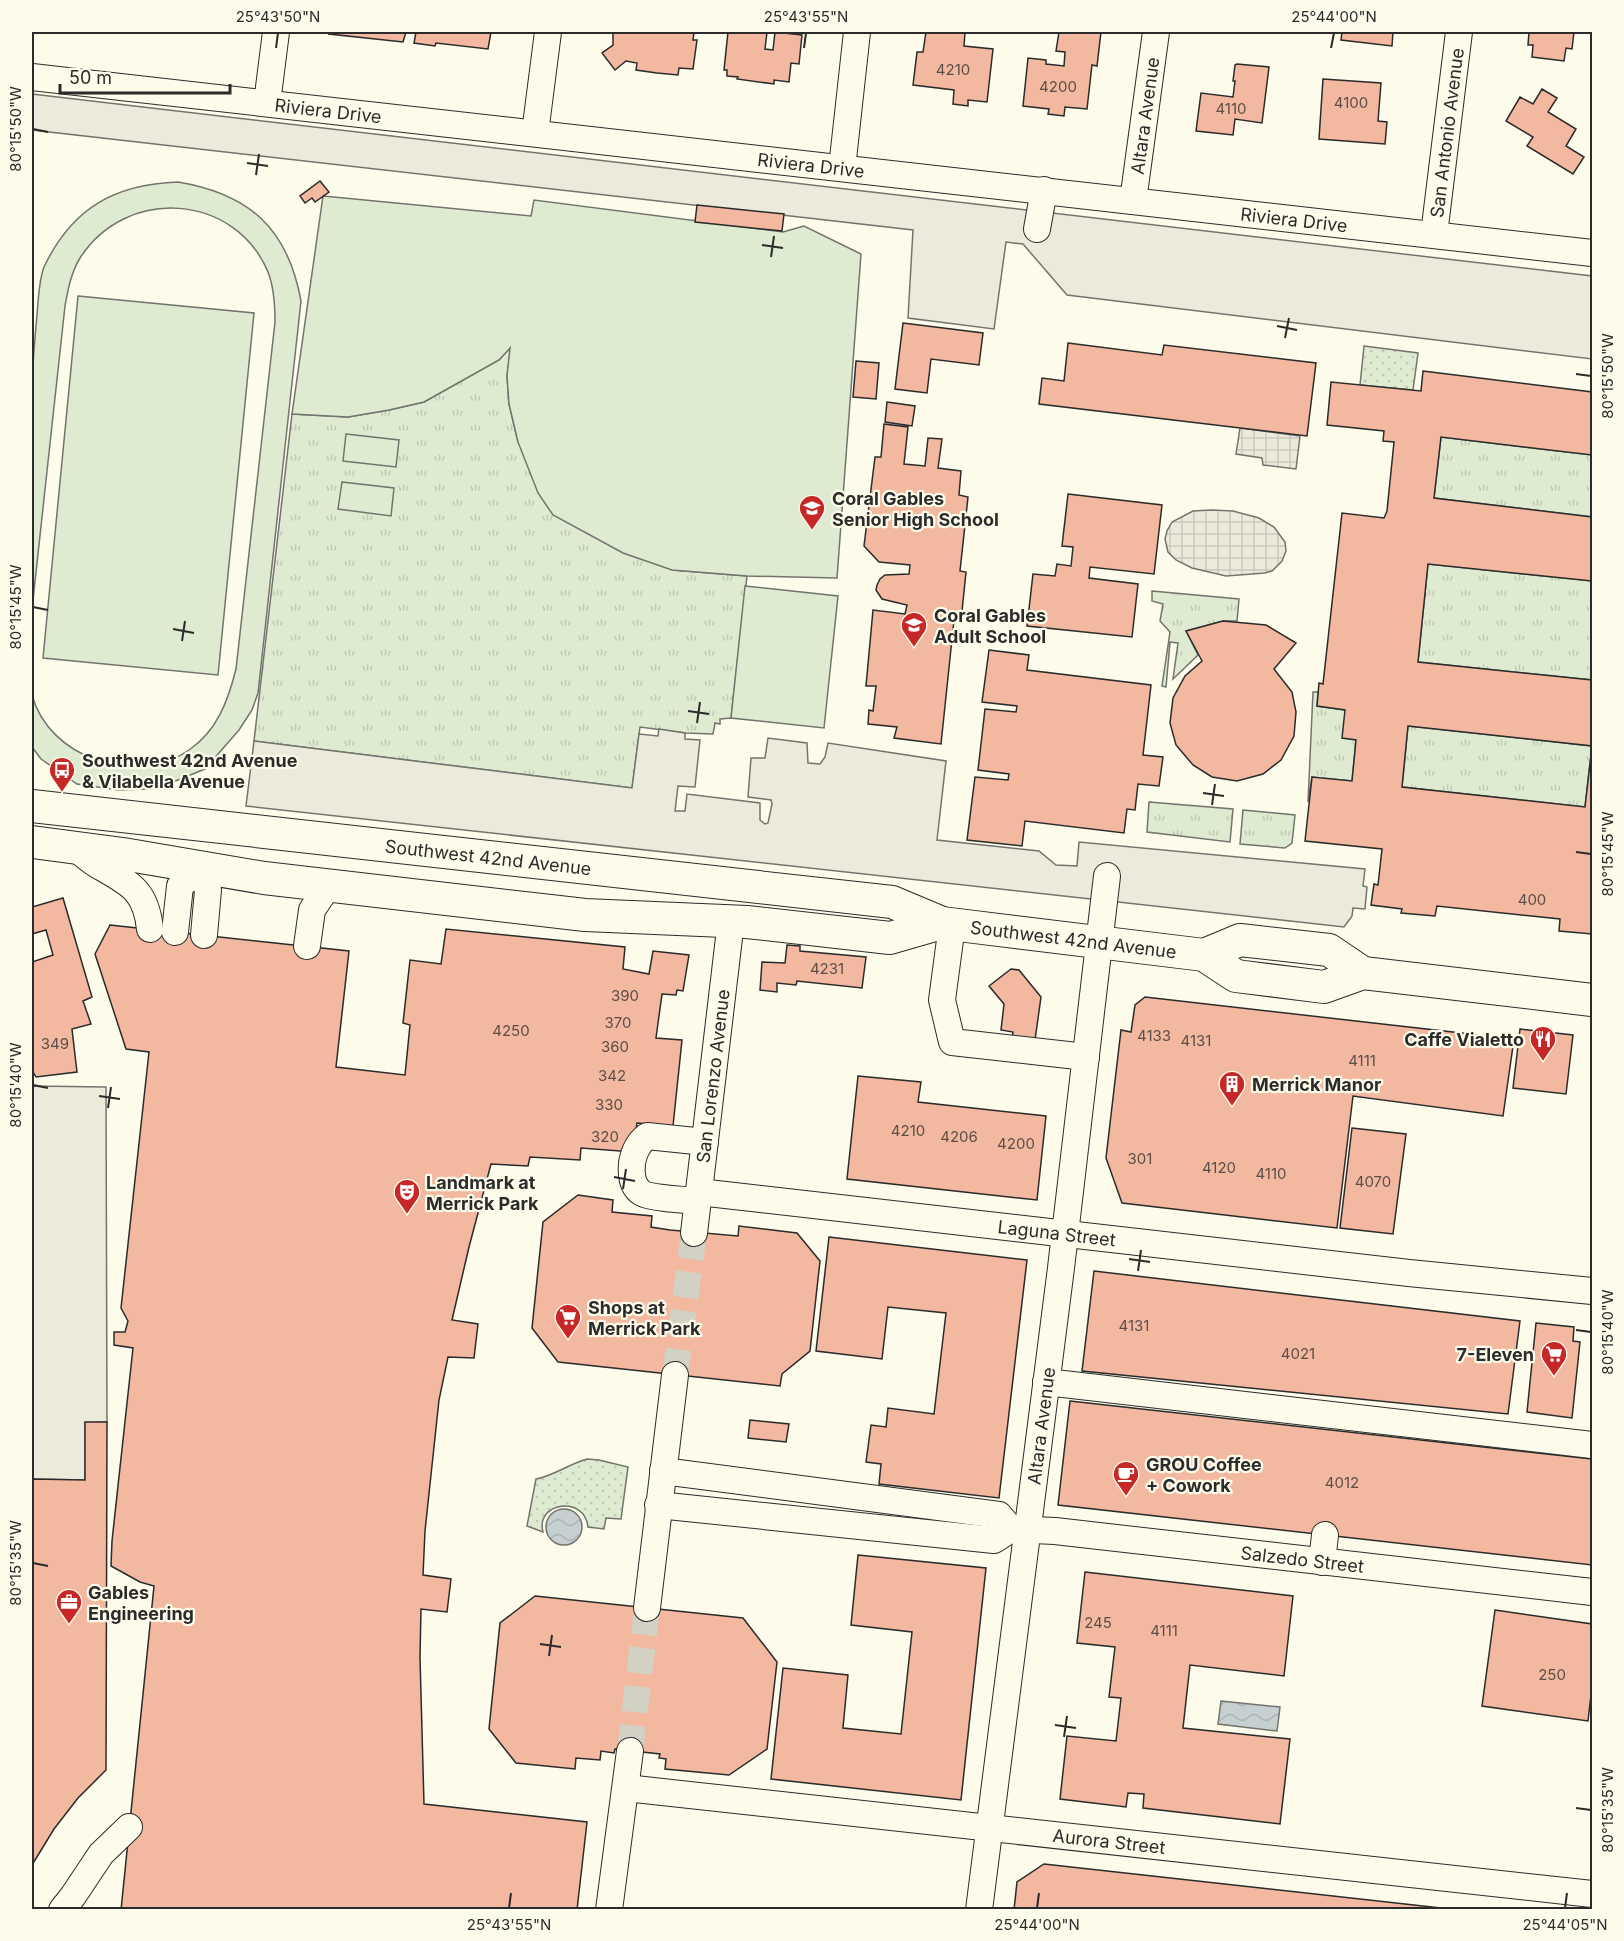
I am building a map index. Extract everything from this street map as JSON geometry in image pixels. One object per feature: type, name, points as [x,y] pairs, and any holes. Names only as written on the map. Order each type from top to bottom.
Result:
[{"type":"main road","name":"Southwest 42nd Avenue","points":[[32,806],[892,902],[947,924],[1099,943],[1204,954],[1240,940],[1329,950],[1363,973],[1593,1000]]},
{"type":"main road","points":[[200,868],[204,825]]},
{"type":"main road","name":"Southwest 42nd Avenue","points":[[32,842],[328,886],[585,915],[731,921],[890,938],[947,924]]},
{"type":"street","points":[[267,103],[276,32]]},
{"type":"street","points":[[535,133],[548,32]]},
{"type":"street","points":[[842,168],[857,32]]},
{"type":"street","name":"Altara Avenue","points":[[1134,201],[1156,32]]},
{"type":"street","name":"San Antonio Avenue","points":[[1434,234],[1459,32]]},
{"type":"street","name":"Riviera Drive","points":[[32,77],[1593,253]]},
{"type":"street","points":[[1037,229],[1044,190]]},
{"type":"street","points":[[74,847],[100,867],[119,876],[137,891],[149,918],[163,931],[180,886],[200,868],[208,890],[204,935]]},
{"type":"street","name":"Altara Avenue","points":[[979,1910],[1019,1529],[1046,1382],[1107,876]]},
{"type":"street","points":[[307,946],[312,910],[328,886]]},
{"type":"street","name":"San Lorenzo Avenue","points":[[694,1233],[731,921]]},
{"type":"street","points":[[947,924],[942,1000],[952,1042],[1086,1057]]},
{"type":"street","name":"Laguna Street","points":[[705,1142],[647,1136],[639,1142],[634,1155],[631,1176],[635,1186],[643,1194],[698,1197],[1064,1234],[1593,1291]]},
{"type":"street","points":[[646,1608],[675,1375]]},
{"type":"street","points":[[1046,1382],[1336,1423],[1593,1445]]},
{"type":"street","name":"Salzedo Street","points":[[663,1471],[999,1515],[1019,1529],[1593,1592]]},
{"type":"street","points":[[770,1517],[774,1486]]},
{"type":"street","name":"Salzedo Street","points":[[658,1505],[994,1540],[1019,1529]]},
{"type":"street","points":[[1322,1562],[1325,1535]]},
{"type":"street","points":[[609,1910],[630,1750]]},
{"type":"street","name":"Aurora Street","points":[[626,1788],[1593,1894]]},
{"type":"street","points":[[68,1905],[101,1854],[129,1827]]},
{"type":"green space","points":[[178,182],[226,196],[245,206],[262,219],[286,254],[295,276],[301,301],[258,693],[252,710],[239,730],[205,769],[168,784],[148,789],[118,790],[77,784],[41,759],[32,747],[32,695],[41,717],[56,735],[75,750],[97,760],[120,765],[144,766],[167,761],[189,750],[207,734],[220,714],[236,669],[275,322],[273,290],[268,272],[252,246],[231,226],[206,214],[179,208],[151,210],[124,219],[100,235],[80,258],[72,275],[65,306],[32,609],[31,432],[38,296],[44,267],[55,246],[82,215],[115,194],[155,184]]},
{"type":"green space","points":[[323,196],[531,216],[534,200],[783,232],[804,226],[861,254],[837,578],[747,576],[672,570],[623,553],[553,515],[538,493],[518,442],[509,404],[507,376],[510,348],[499,360],[424,402],[348,417],[292,414]]},
{"type":"green space","points":[[78,296],[254,313],[218,675],[43,658]]},
{"type":"green space","points":[[1364,346],[1418,353],[1413,390],[1360,385]]},
{"type":"green space","points":[[511,347],[507,376],[509,404],[518,442],[672,570],[747,576],[731,718],[720,719],[720,724],[715,723],[713,734],[640,727],[632,788],[254,741],[292,414],[348,417],[424,402],[499,360]]},
{"type":"green space","points":[[346,434],[399,440],[396,467],[343,461]]},
{"type":"green space","points":[[1441,437],[1592,455],[1592,517],[1434,498]]},
{"type":"green space","points":[[342,482],[394,488],[391,516],[338,509]]},
{"type":"green space","points":[[1428,564],[1592,581],[1592,680],[1418,662]]},
{"type":"green space","points":[[745,586],[838,596],[824,728],[731,718]]},
{"type":"green space","points":[[1152,591],[1239,599],[1237,621],[1223,621],[1186,631],[1198,655],[1173,679],[1178,643],[1170,642],[1166,687],[1162,686],[1170,632],[1160,621],[1163,604],[1152,601]]},
{"type":"green space","points":[[1313,692],[1318,692],[1317,706],[1345,710],[1356,740],[1352,781],[1312,777],[1308,802]]},
{"type":"green space","points":[[1408,726],[1592,746],[1585,807],[1402,787]]},
{"type":"green space","points":[[1149,802],[1233,809],[1230,842],[1147,832]]},
{"type":"green space","points":[[1243,810],[1295,815],[1292,843],[1285,848],[1240,844]]},
{"type":"green space","points":[[587,1459],[628,1467],[621,1519],[606,1518],[604,1529],[588,1527],[585,1517],[579,1510],[561,1506],[546,1514],[543,1532],[527,1526],[536,1479]]},
{"type":"shaded area","points":[[32,94],[1592,276],[1592,359],[1067,295],[1023,244],[1006,242],[994,329],[908,318],[913,230],[32,130]]},
{"type":"shaded area","points":[[1240,428],[1300,436],[1296,469],[1263,465],[1262,458],[1236,454]]},
{"type":"shaded area","points":[[1193,511],[1233,511],[1259,518],[1274,527],[1285,542],[1286,551],[1282,561],[1272,571],[1265,573],[1226,576],[1192,568],[1176,560],[1168,552],[1165,539],[1172,522]]},
{"type":"shaded area","points":[[659,729],[685,733],[685,739],[700,740],[695,787],[678,786],[675,811],[685,811],[687,794],[760,803],[760,820],[765,824],[768,823],[771,800],[748,797],[751,758],[765,758],[768,738],[807,743],[808,763],[820,764],[825,757],[828,743],[946,761],[937,840],[1039,851],[1056,865],[1077,866],[1079,842],[1365,869],[1363,886],[1367,887],[1365,909],[1353,908],[1352,916],[1344,927],[246,806],[254,741],[632,788],[639,734],[658,736]]},
{"type":"shaded area","points":[[32,1086],[106,1087],[107,1422],[85,1423],[85,1480],[32,1479]]},
{"type":"water","points":[[564,1509],[577,1514],[582,1527],[577,1540],[564,1545],[551,1540],[546,1527],[551,1514]]},
{"type":"water","points":[[1221,1701],[1280,1707],[1277,1731],[1218,1724]]},
{"type":"building","points":[[330,32],[406,32],[403,42],[329,34]]},
{"type":"building","points":[[416,32],[491,32],[488,49],[414,43]]},
{"type":"building","points":[[606,32],[694,32],[693,40],[697,40],[693,69],[679,68],[678,75],[657,73],[636,70],[637,63],[626,61],[615,70],[602,53],[613,45],[613,33]]},
{"type":"building","points":[[728,32],[767,32],[765,49],[773,50],[775,32],[802,35],[799,64],[791,63],[789,82],[774,80],[774,84],[727,76],[727,70],[724,70]]},
{"type":"building","points":[[926,32],[965,32],[964,46],[993,49],[987,102],[968,100],[968,106],[953,104],[954,90],[913,85],[917,52],[923,52]]},
{"type":"building","points":[[1059,32],[1101,32],[1097,66],[1092,65],[1087,109],[1065,107],[1064,116],[1048,114],[1049,109],[1023,106],[1028,58],[1046,60],[1046,64],[1064,66],[1065,52],[1056,51]]},
{"type":"building","points":[[1342,32],[1393,32],[1392,46],[1341,40]]},
{"type":"building","points":[[1529,32],[1574,32],[1572,49],[1566,48],[1564,61],[1532,57],[1533,45],[1528,45]]},
{"type":"building","points":[[1237,64],[1269,67],[1262,123],[1235,119],[1233,135],[1196,131],[1201,93],[1233,97],[1235,81],[1233,81]]},
{"type":"building","points":[[1323,79],[1381,83],[1378,121],[1387,122],[1385,144],[1319,139]]},
{"type":"building","points":[[1542,89],[1557,98],[1548,112],[1576,129],[1566,146],[1584,157],[1573,174],[1527,146],[1533,137],[1506,121],[1520,97],[1533,104]]},
{"type":"building","points":[[320,181],[329,192],[315,202],[312,198],[305,203],[300,196]]},
{"type":"building","points":[[697,205],[784,214],[782,231],[695,222]]},
{"type":"building","points":[[903,323],[983,333],[979,365],[931,359],[927,393],[895,389]]},
{"type":"building","points":[[1068,343],[1162,355],[1164,345],[1316,363],[1307,436],[1039,404],[1042,378],[1064,381]]},
{"type":"building","points":[[856,361],[879,363],[876,399],[853,397]]},
{"type":"building","points":[[1423,371],[1592,392],[1592,455],[1441,437],[1434,498],[1592,517],[1592,581],[1428,564],[1418,662],[1592,680],[1592,746],[1592,934],[1559,931],[1560,919],[1437,906],[1435,916],[1401,913],[1402,909],[1371,905],[1374,884],[1378,885],[1382,849],[1305,841],[1312,777],[1352,781],[1356,740],[1342,738],[1345,710],[1317,706],[1319,683],[1323,684],[1342,513],[1384,518],[1387,511],[1394,442],[1383,441],[1384,431],[1327,425],[1331,382],[1421,391]],"holes":[[[1408,726],[1592,746],[1585,807],[1402,787]]]},
{"type":"building","points":[[887,402],[915,406],[912,426],[885,422]]},
{"type":"building","points":[[884,424],[908,427],[904,464],[925,466],[928,438],[942,439],[938,468],[961,471],[959,495],[968,497],[960,571],[966,572],[961,621],[954,620],[941,744],[894,738],[897,727],[868,724],[869,710],[873,711],[876,686],[866,686],[873,610],[905,614],[907,605],[882,599],[876,590],[877,585],[885,575],[909,574],[910,565],[879,562],[864,546],[875,457],[881,457]]},
{"type":"building","points":[[1068,494],[1162,505],[1154,574],[1090,567],[1089,578],[1138,584],[1132,637],[1027,626],[1033,574],[1055,576],[1057,564],[1071,566],[1073,547],[1062,546]]},
{"type":"building","points":[[1223,621],[1266,625],[1296,643],[1274,669],[1292,692],[1296,712],[1294,736],[1281,760],[1263,774],[1237,781],[1212,777],[1193,765],[1176,745],[1170,723],[1173,698],[1185,676],[1202,661],[1186,631]]},
{"type":"building","points":[[989,650],[1029,655],[1027,670],[1151,685],[1143,755],[1163,757],[1159,786],[1138,784],[1135,810],[1127,809],[1124,833],[1025,821],[1022,846],[967,840],[975,777],[1008,780],[1009,774],[978,770],[985,709],[1016,712],[1017,706],[982,702]]},
{"type":"building","points":[[63,898],[92,997],[83,1001],[91,1024],[72,1029],[77,1072],[36,1077],[32,1070],[32,962],[53,955],[46,930],[32,934],[32,907]]},
{"type":"building","points":[[110,925],[349,951],[336,1067],[405,1075],[410,1025],[403,1023],[410,960],[441,964],[446,929],[625,947],[623,969],[649,974],[653,951],[689,955],[683,991],[677,990],[676,995],[662,994],[656,1038],[682,1040],[673,1126],[637,1123],[633,1152],[581,1148],[580,1160],[530,1157],[528,1166],[491,1164],[452,1320],[478,1324],[474,1358],[448,1357],[439,1400],[425,1531],[423,1575],[451,1579],[447,1612],[421,1609],[424,1804],[587,1822],[577,1910],[121,1910],[154,1586],[140,1582],[111,1566],[133,1348],[114,1345],[114,1332],[125,1332],[128,1321],[121,1308],[149,1052],[126,1049],[95,954]]},
{"type":"building","points":[[787,945],[800,946],[800,951],[866,957],[862,988],[797,981],[796,985],[777,983],[777,992],[760,990],[762,962],[785,963]]},
{"type":"building","points":[[1011,969],[1019,970],[1041,997],[1035,1040],[1012,1038],[1013,1032],[1001,1030],[1004,1004],[989,986]]},
{"type":"building","name":"Merrick Manor","points":[[1145,997],[1514,1039],[1503,1116],[1353,1096],[1337,1228],[1122,1203],[1106,1158],[1121,1030],[1131,1032],[1135,1005]]},
{"type":"building","name":"Caffe Vialetto","points":[[1520,1029],[1573,1035],[1566,1094],[1513,1088]]},
{"type":"building","points":[[858,1076],[921,1082],[918,1102],[1046,1116],[1037,1200],[847,1179]]},
{"type":"building","points":[[1352,1128],[1406,1134],[1393,1234],[1340,1228]]},
{"type":"building","points":[[578,1195],[613,1200],[612,1212],[652,1216],[651,1227],[738,1236],[739,1226],[797,1233],[820,1261],[810,1351],[782,1374],[780,1386],[558,1362],[532,1328],[543,1222]]},
{"type":"building","points":[[829,1237],[1027,1260],[999,1498],[879,1484],[881,1464],[866,1462],[871,1425],[886,1427],[888,1408],[934,1414],[946,1313],[888,1307],[882,1359],[816,1351]]},
{"type":"building","points":[[1094,1271],[1520,1321],[1508,1414],[1082,1371]]},
{"type":"building","name":"7-Eleven","points":[[1536,1323],[1574,1327],[1573,1341],[1580,1342],[1572,1418],[1527,1412]]},
{"type":"building","points":[[1070,1401],[1592,1459],[1592,1565],[1058,1505]]},
{"type":"building","points":[[750,1420],[789,1424],[786,1442],[748,1438]]},
{"type":"building","name":"Gables Engineering","points":[[85,1422],[107,1422],[106,1770],[78,1798],[54,1829],[32,1865],[32,1479],[85,1480]]},
{"type":"building","points":[[858,1555],[986,1568],[961,1800],[771,1779],[783,1668],[848,1675],[843,1728],[901,1734],[912,1632],[851,1625]]},
{"type":"building","points":[[1085,1572],[1293,1596],[1284,1676],[1190,1665],[1183,1728],[1290,1739],[1280,1824],[1143,1808],[1144,1794],[1128,1793],[1126,1807],[1060,1799],[1067,1736],[1116,1741],[1121,1698],[1109,1697],[1115,1647],[1077,1643]]},
{"type":"building","points":[[535,1596],[743,1618],[777,1662],[767,1749],[729,1775],[665,1769],[666,1759],[659,1758],[660,1754],[615,1749],[614,1753],[601,1751],[600,1760],[576,1758],[575,1769],[516,1763],[489,1729],[500,1623]]},
{"type":"building","points":[[1495,1610],[1592,1624],[1592,1686],[1588,1721],[1482,1706]]},
{"type":"building","points":[[1044,1864],[1459,1910],[1014,1910],[1017,1882]]},
{"type":"tunnel","points":[[675,1375],[694,1233]]},
{"type":"tunnel","points":[[630,1751],[647,1608]]},
{"type":"place","name":"Coral Gables Senior High School","points":[[812,531]]},
{"type":"place","name":"Coral Gables Adult School","points":[[914,648]]},
{"type":"place","name":"Southwest 42nd Avenue & Vilabella Avenue","points":[[62,793]]},
{"type":"place","name":"Caffe Vialetto","points":[[1543,1062]]},
{"type":"place","name":"Merrick Manor","points":[[1232,1107]]},
{"type":"place","name":"Landmark at Merrick Park","points":[[407,1215]]},
{"type":"place","name":"Shops at Merrick Park","points":[[568,1340]]},
{"type":"place","name":"7-Eleven","points":[[1554,1377]]},
{"type":"place","name":"GROU Coffee + Cowork","points":[[1126,1497]]},
{"type":"place","name":"Gables Engineering","points":[[69,1625]]}]
